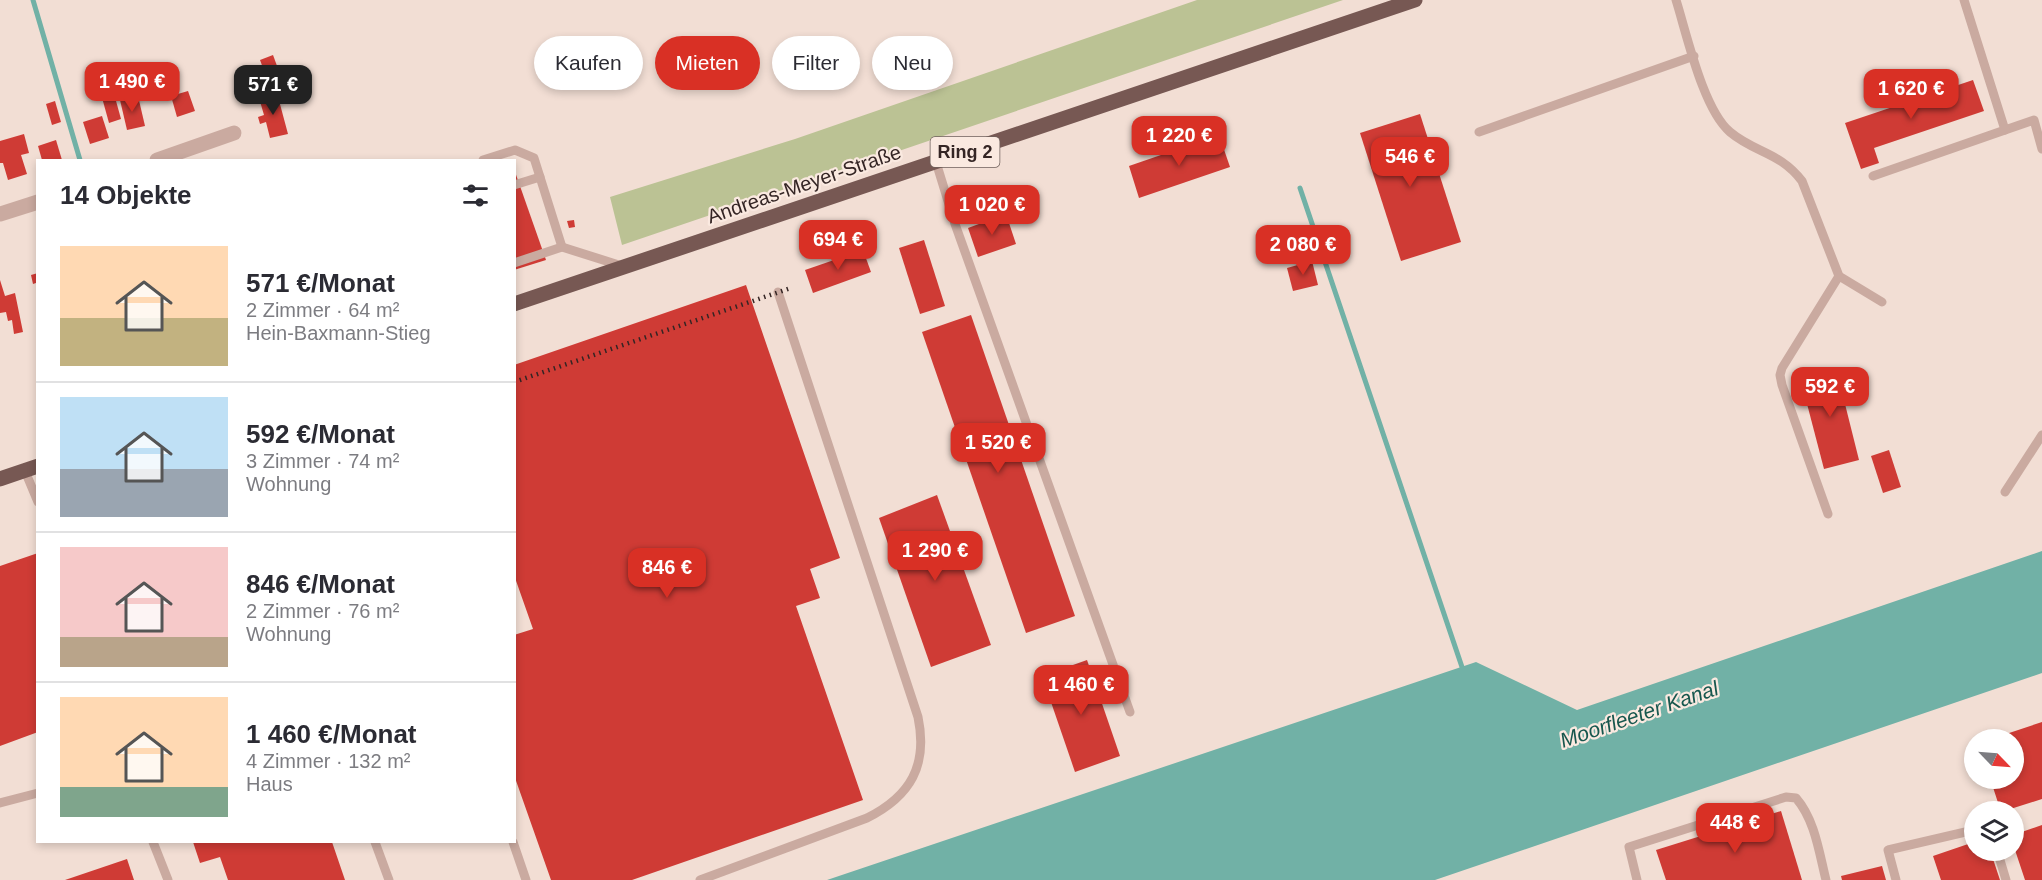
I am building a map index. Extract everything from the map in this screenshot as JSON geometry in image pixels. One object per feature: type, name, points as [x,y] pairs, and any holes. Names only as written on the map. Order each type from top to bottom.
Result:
[{"type":"main road","name":"Andreas-Meyer-Straße","points":[[516,303],[1414,0]]},
{"type":"main road","points":[[0,479],[31,468]]},
{"type":"street","points":[[160,159],[234,133]]},
{"type":"street","points":[[0,214],[36,203]]},
{"type":"lane","points":[[1676,0],[1702,84],[1717,116],[1730,132],[1779,158],[1792,168],[1802,181],[1839,276],[1882,302]]},
{"type":"lane","points":[[1964,0],[2005,130]]},
{"type":"lane","points":[[1479,132],[1694,56]]},
{"type":"lane","points":[[1873,176],[2034,120],[2042,148]]},
{"type":"lane","points":[[486,159],[515,150],[534,158],[562,247]]},
{"type":"lane","points":[[936,162],[959,235],[1130,712]]},
{"type":"lane","points":[[516,184],[540,177]]},
{"type":"lane","points":[[516,261],[562,247],[624,267]]},
{"type":"lane","points":[[1828,514],[1780,375],[1782,368],[1839,276]]},
{"type":"lane","points":[[700,880],[886,809],[901,796],[914,778],[920,757],[922,737],[918,717],[778,292]]},
{"type":"lane","points":[[2005,492],[2042,435]]},
{"type":"lane","points":[[31,468],[36,492]]},
{"type":"lane","points":[[0,803],[36,794]]},
{"type":"lane","points":[[1637,880],[1629,847],[1786,797],[1796,798],[1805,808],[1826,880]]},
{"type":"lane","points":[[1896,880],[1888,850],[1964,832]]},
{"type":"lane","points":[[153,843],[168,880]]},
{"type":"lane","points":[[375,843],[390,880]]},
{"type":"lane","points":[[513,843],[526,880]]},
{"type":"lane","points":[[2001,861],[2007,880]]},
{"type":"green space","points":[[1197,0],[1343,0],[622,245],[610,197],[795,139],[937,90],[953,90],[953,84]]},
{"type":"water","name":"Moorfleeter Kanal","points":[[2042,551],[2042,673],[1435,880],[827,880],[1476,662],[1577,710]]},
{"type":"building","points":[[273,55],[280,74],[267,79],[260,60]]},
{"type":"building","points":[[1973,80],[1984,111],[1874,148],[1879,163],[1861,169],[1845,123]]},
{"type":"building","points":[[113,90],[121,119],[109,123],[101,94]]},
{"type":"building","points":[[188,91],[195,111],[177,117],[171,96]]},
{"type":"building","points":[[277,93],[288,134],[270,138],[266,122],[260,124],[258,117],[264,115],[259,98]]},
{"type":"building","points":[[138,96],[145,126],[127,130],[120,100]]},
{"type":"building","points":[[55,101],[61,122],[52,125],[46,104]]},
{"type":"building","points":[[1420,114],[1461,242],[1401,261],[1360,133]]},
{"type":"building","points":[[102,116],[109,138],[90,144],[83,122]]},
{"type":"building","points":[[24,134],[29,153],[21,155],[27,174],[8,180],[3,163],[0,163],[0,141]]},
{"type":"building","points":[[1219,135],[1230,167],[1139,198],[1129,166]]},
{"type":"building","points":[[56,140],[62,159],[42,159],[38,146]]},
{"type":"building","points":[[516,175],[546,260],[516,269]]},
{"type":"building","points":[[1006,214],[1016,244],[978,257],[968,228]]},
{"type":"building","points":[[574,220],[575,227],[569,228],[567,221]]},
{"type":"building","points":[[924,240],[945,306],[920,314],[899,248]]},
{"type":"building","points":[[863,250],[871,272],[813,293],[805,270]]},
{"type":"building","points":[[1312,261],[1318,285],[1293,291],[1287,268]]},
{"type":"building","points":[[36,274],[36,283],[33,284],[31,275]]},
{"type":"building","points":[[0,280],[5,296],[15,293],[23,332],[14,334],[12,320],[8,321],[6,312],[0,313]]},
{"type":"building","points":[[746,285],[840,558],[810,569],[820,598],[796,606],[863,800],[632,880],[551,880],[516,781],[516,634],[533,629],[516,581],[516,364]]},
{"type":"building","points":[[971,315],[1075,616],[1026,633],[922,332]]},
{"type":"building","points":[[1836,368],[1859,460],[1824,469],[1800,377]]},
{"type":"building","points":[[1889,450],[1901,487],[1883,493],[1871,456]]},
{"type":"building","points":[[937,495],[991,645],[931,667],[879,518]]},
{"type":"building","points":[[36,554],[36,733],[0,746],[0,566]]},
{"type":"building","points":[[1087,660],[1120,756],[1075,772],[1042,676]]},
{"type":"building","points":[[2042,722],[2042,799],[2024,805],[2024,801],[1997,801],[1994,789],[2024,789],[2024,729],[2021,729]]},
{"type":"building","points":[[1781,811],[1802,880],[1666,880],[1656,850]]},
{"type":"building","points":[[2042,825],[2042,880],[2025,880],[2019,861],[2024,861],[2024,831]]},
{"type":"building","points":[[193,843],[332,843],[345,880],[228,880],[220,857],[200,863]]},
{"type":"building","points":[[1964,845],[1964,861],[1994,861],[2000,880],[1941,880],[1933,856]]},
{"type":"building","points":[[127,859],[134,880],[65,880]]},
{"type":"building","points":[[1882,866],[1886,880],[1842,880],[1841,876]]},
{"type":"waterway","points":[[33,0],[80,159]]},
{"type":"waterway","points":[[1300,188],[1462,667]]},
{"type":"railway","points":[[516,381],[791,288]]}]
